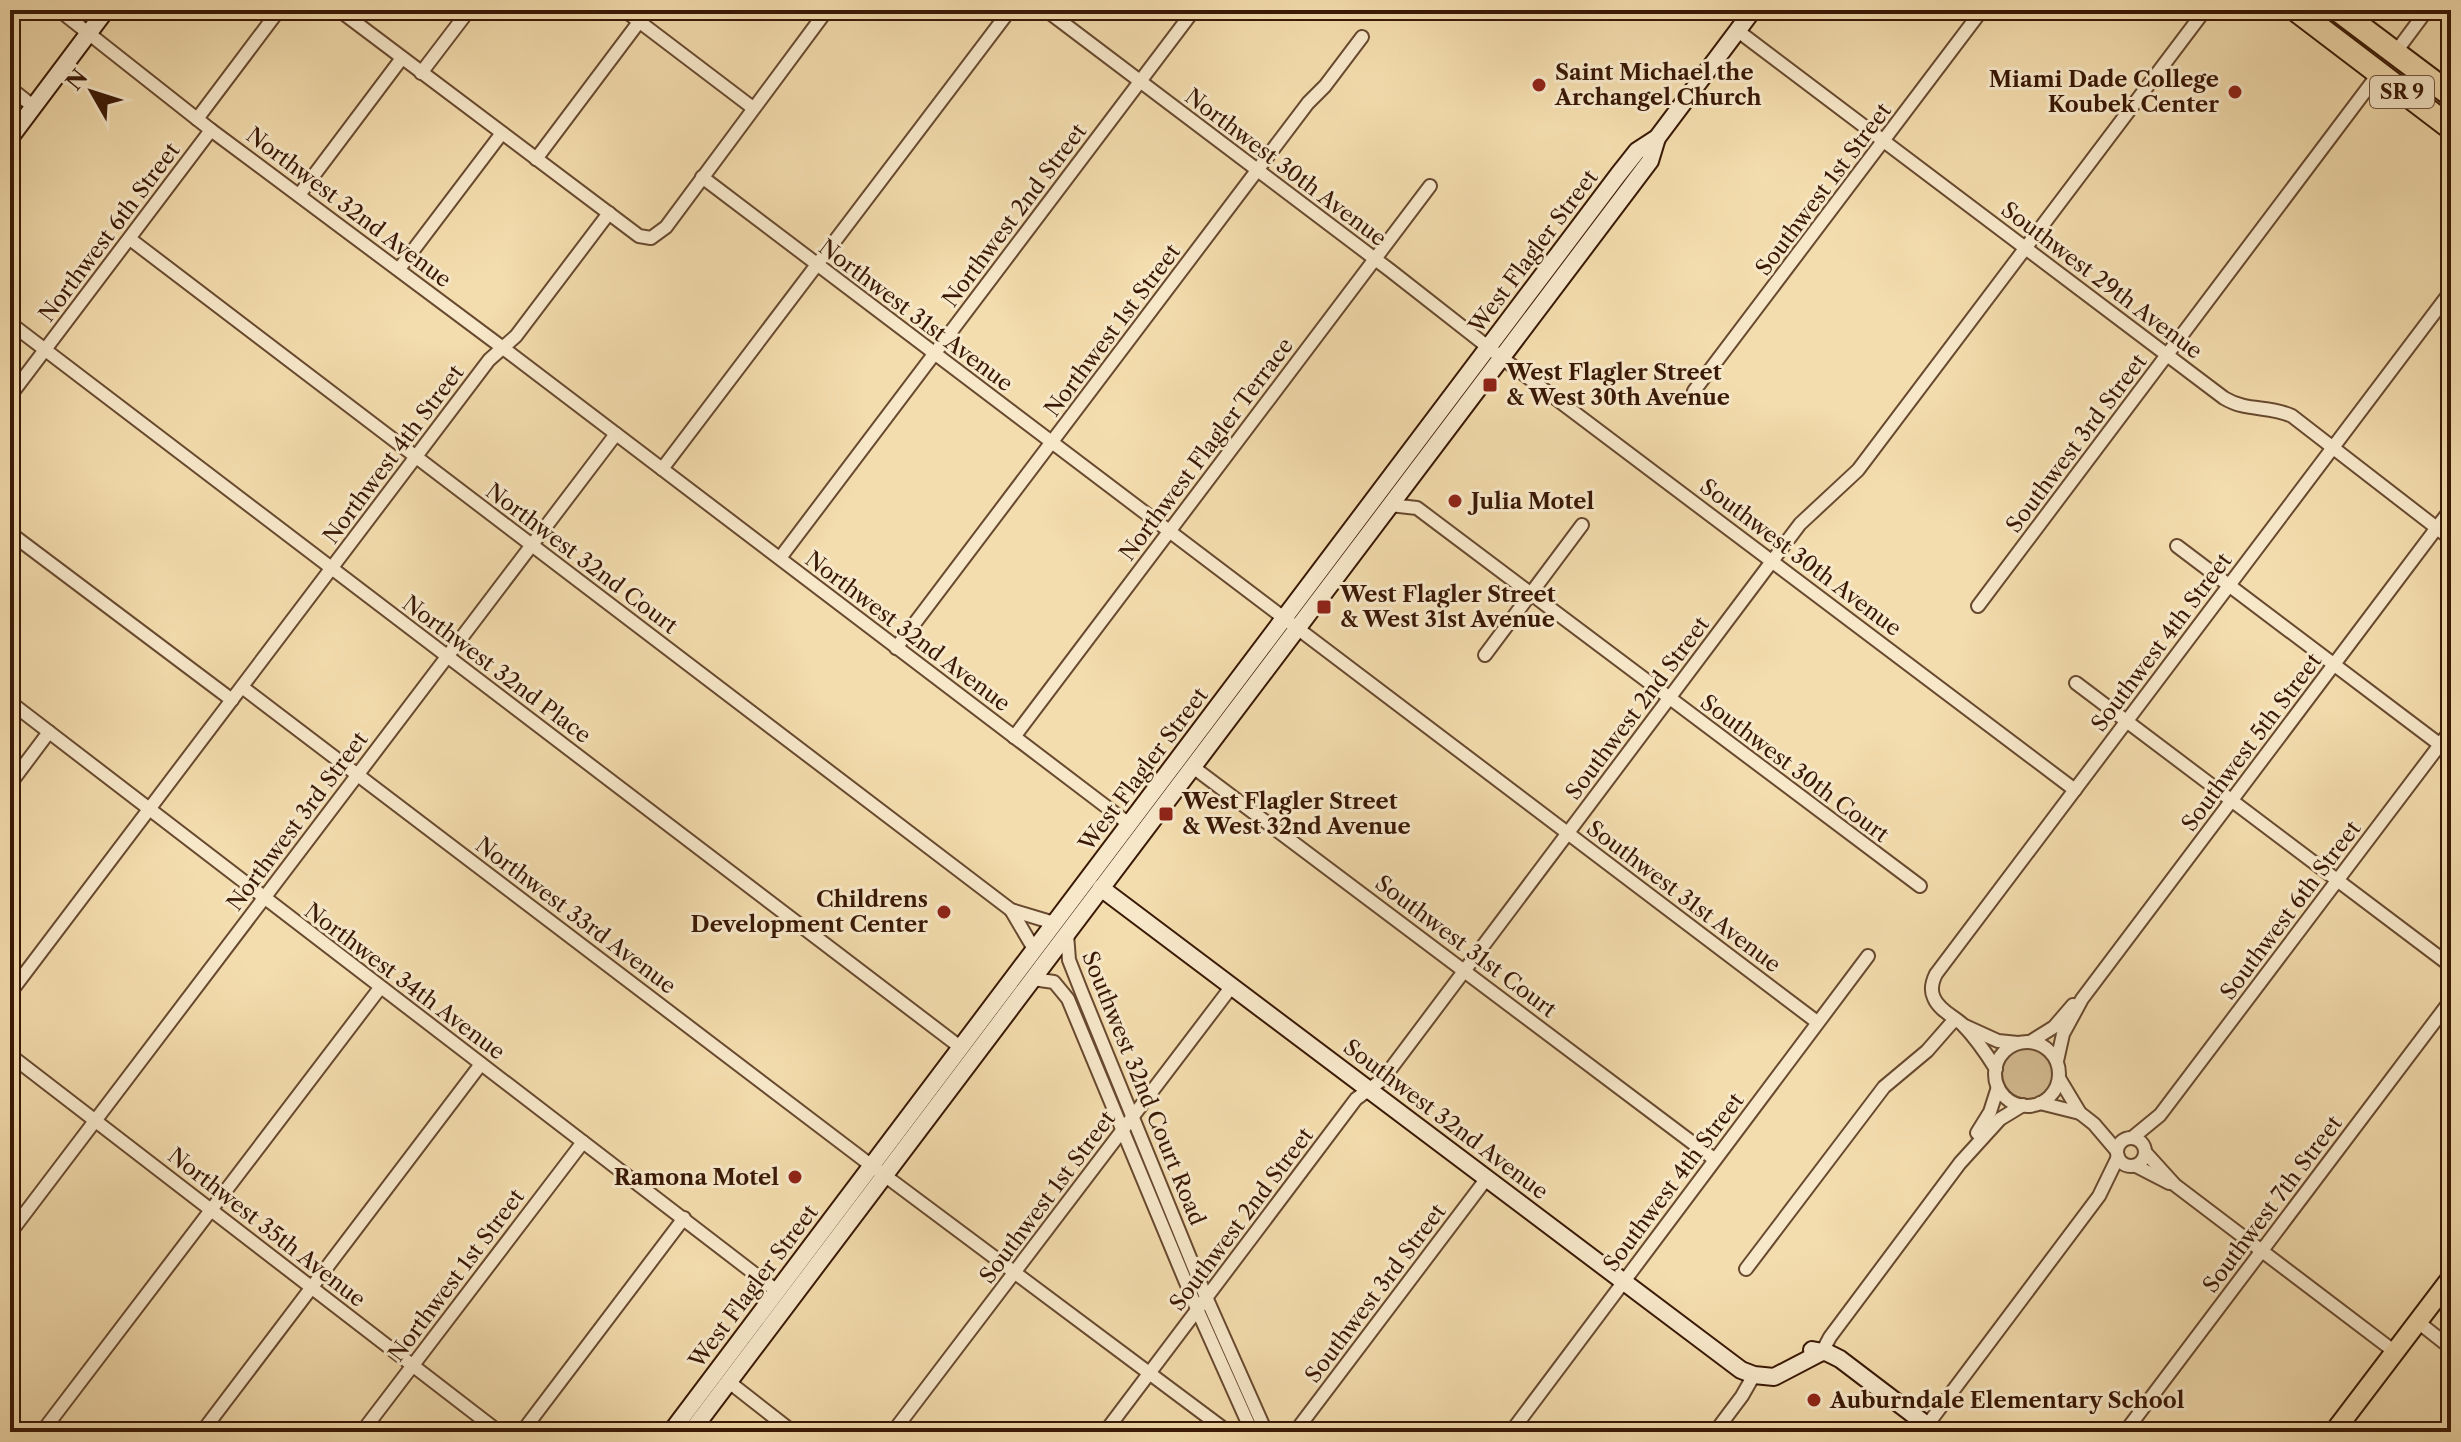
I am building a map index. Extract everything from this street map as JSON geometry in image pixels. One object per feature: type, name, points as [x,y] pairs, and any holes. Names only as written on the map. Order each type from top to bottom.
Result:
[{"type":"highway","name":"SR 9","points":[[2296,10],[2451,128]]},
{"type":"highway","name":"SR 9","points":[[2338,10],[2451,95]]},
{"type":"highway","points":[[2354,54],[2372,56],[2395,53]]},
{"type":"highway","points":[[2379,73],[2390,70],[2419,71]]},
{"type":"main road","points":[[10,138],[106,10]]},
{"type":"main road","name":"West Flagler Street","points":[[671,1432],[777,1291],[1033,979],[1076,894],[1290,624],[1405,486],[1589,214],[1637,151],[1657,138],[1753,10]]},
{"type":"main road","name":"West Flagler Street","points":[[691,1432],[878,1170],[960,1047],[1034,949],[1060,929],[1101,888],[1193,767],[1290,624],[1495,352],[1584,247],[1650,161],[1657,138]]},
{"type":"main road","points":[[1584,247],[1589,214]]},
{"type":"main road","points":[[1129,824],[1149,824]]},
{"type":"main road","points":[[1076,894],[1101,888]]},
{"type":"main road","name":"Southwest 32nd Avenue","points":[[1101,888],[1738,1368],[1760,1375]]},
{"type":"main road","points":[[2334,1432],[2451,1278]]},
{"type":"main road","points":[[1760,1375],[1774,1377],[1822,1352],[1840,1359],[1929,1430]]},
{"type":"street","name":"Northwest 32nd Avenue","points":[[59,10],[211,130],[399,269],[1129,824]]},
{"type":"street","points":[[197,119],[279,10]]},
{"type":"street","points":[[339,10],[639,236],[656,236],[666,227],[827,10]]},
{"type":"street","points":[[421,73],[469,10]]},
{"type":"street","points":[[624,10],[753,108]]},
{"type":"street","points":[[536,159],[648,10]]},
{"type":"street","points":[[662,469],[1010,10]]},
{"type":"street","name":"Northwest 30th Avenue","points":[[1046,10],[1495,352]]},
{"type":"street","name":"Northwest 2nd Street","points":[[780,558],[1194,10]]},
{"type":"street","name":"Southwest 1st Street","points":[[1694,391],[1982,10]]},
{"type":"street","name":"Southwest 2nd Street","points":[[1105,1432],[1356,1099],[1383,1079],[1466,971],[1809,514],[1858,470],[2205,10]]},
{"type":"street","points":[[2395,53],[2427,10]]},
{"type":"street","name":"Southwest 29th Avenue","points":[[1738,31],[2232,403],[2251,409],[2286,413],[2451,539]]},
{"type":"street","name":"Northwest 1st Street","points":[[896,648],[1308,103],[1362,37]]},
{"type":"street","points":[[299,195],[402,58]]},
{"type":"street","name":"Southwest 3rd Street","points":[[1978,606],[2379,73]]},
{"type":"street","points":[[10,88],[34,107]]},
{"type":"street","name":"Northwest 6th Street","points":[[10,396],[211,130]]},
{"type":"street","points":[[399,269],[502,133]]},
{"type":"street","name":"Northwest 31st Avenue","points":[[702,177],[1290,624]]},
{"type":"street","name":"Northwest Flagler Terrace","points":[[1014,737],[1430,186]]},
{"type":"street","name":"Northwest 4th Street","points":[[10,993],[489,360],[516,336],[609,213]]},
{"type":"street","name":"Northwest 32nd Court","points":[[130,239],[1011,910],[1060,929]]},
{"type":"street","name":"Southwest 4th Street","points":[[1960,1023],[1940,1007],[1933,996],[1936,974],[2451,291]]},
{"type":"street","name":"Northwest 32nd Place","points":[[10,323],[960,1047]]},
{"type":"street","name":"Southwest 30th Avenue","points":[[1495,352],[2075,790]]},
{"type":"street","name":"Northwest 3rd Street","points":[[10,1233],[616,434]]},
{"type":"street","name":"Southwest 30th Court","points":[[1405,486],[1417,508],[1920,886]]},
{"type":"street","points":[[1390,505],[1417,508]]},
{"type":"street","name":"Southwest 5th Street","points":[[2057,1061],[2063,1034],[2082,999],[2451,509]]},
{"type":"street","points":[[1485,655],[1582,525]]},
{"type":"street","points":[[10,533],[232,700]]},
{"type":"street","points":[[2177,546],[2446,748]]},
{"type":"street","name":"Southwest 31st Avenue","points":[[1290,624],[1817,1022]]},
{"type":"street","points":[[2076,683],[2451,966]]},
{"type":"street","name":"Northwest 33rd Avenue","points":[[242,687],[1228,1432]]},
{"type":"street","name":"Northwest 34th Avenue","points":[[10,702],[777,1291]]},
{"type":"street","name":"Southwest 6th Street","points":[[2145,1150],[2160,1115],[2337,881],[2446,748],[2451,730]]},
{"type":"street","points":[[10,784],[49,732]]},
{"type":"street","name":"Southwest 31st Court","points":[[1193,767],[1714,1159]]},
{"type":"street","name":"Northwest 32nd Court","points":[[1011,910],[1034,949]]},
{"type":"street","name":"Southwest 32nd Court Road","points":[[1060,929],[1071,965],[1132,1117],[1266,1432]]},
{"type":"street","name":"Southwest 4th Street","points":[[1511,1432],[1868,956]]},
{"type":"street","name":"Southwest 32nd Court Road","points":[[1033,979],[1054,982],[1064,990],[1197,1309],[1252,1432]]},
{"type":"street","name":"Southwest 1st Street","points":[[893,1432],[1232,986]]},
{"type":"street","points":[[42,1432],[380,988]]},
{"type":"street","name":"Southwest 5th Street","points":[[2024,1043],[2054,1027],[2082,999]]},
{"type":"street","name":"Southwest 7th Street","points":[[2125,1432],[2451,1000]]},
{"type":"street","points":[[1960,1023],[1998,1041],[2045,1047],[2057,1061],[2059,1078],[2080,1113],[2094,1124],[2123,1164],[2175,1185]]},
{"type":"street","points":[[1960,1023],[1981,1045],[1996,1069],[1998,1087],[1987,1119],[1964,1151],[1960,1163]]},
{"type":"street","points":[[1746,1269],[1884,1087],[1960,1023]]},
{"type":"street","points":[[1996,1069],[2002,1055],[2024,1043]]},
{"type":"street","name":"Northwest 35th Avenue","points":[[10,1055],[499,1432]]},
{"type":"street","points":[[202,1432],[481,1064]]},
{"type":"street","points":[[2040,1103],[2052,1095],[2059,1078]]},
{"type":"street","points":[[1998,1087],[2008,1099],[2023,1105]]},
{"type":"street","points":[[1822,1352],[1960,1163],[1995,1124],[2023,1105],[2040,1103],[2080,1113]]},
{"type":"street","name":"Southwest 6th Street","points":[[2129,1138],[2160,1115]]},
{"type":"street","points":[[2094,1124],[2140,1140],[2175,1185],[2395,1352]]},
{"type":"street","points":[[2099,1196],[2120,1144],[2129,1138]]},
{"type":"street","name":"Northwest 1st Street","points":[[362,1432],[583,1142]]},
{"type":"street","points":[[1929,1430],[2099,1196],[2143,1161],[2145,1150]]},
{"type":"street","name":"Southwest 3rd Street","points":[[1295,1432],[1487,1178]]},
{"type":"street","points":[[522,1432],[684,1218]]},
{"type":"street","points":[[2418,1322],[2451,1348]]},
{"type":"street","points":[[1715,1432],[1760,1375]]},
{"type":"street","points":[[729,1382],[793,1432]]},
{"type":"street","points":[[1216,1423],[1229,1418],[1240,1406]]},
{"type":"shaded area","points":[[2028,1047],[2046,1055],[2054,1073],[2046,1091],[2028,1099],[2010,1091],[2002,1073],[2010,1055]]},
{"type":"place","name":"Saint Michael the Archangel Church","points":[[1539,85]]},
{"type":"place","name":"Miami Dade College Koubek Center","points":[[2235,92]]},
{"type":"place","name":"West Flagler Street & West 30th Avenue","points":[[1490,385]]},
{"type":"place","name":"Julia Motel","points":[[1455,501]]},
{"type":"place","name":"West Flagler Street & West 31st Avenue","points":[[1324,607]]},
{"type":"place","name":"West Flagler Street & West 32nd Avenue","points":[[1166,814]]},
{"type":"place","name":"Childrens Development Center","points":[[944,912]]},
{"type":"place","name":"Ramona Motel","points":[[795,1177]]},
{"type":"place","name":"Auburndale Elementary School","points":[[1814,1400]]}]
